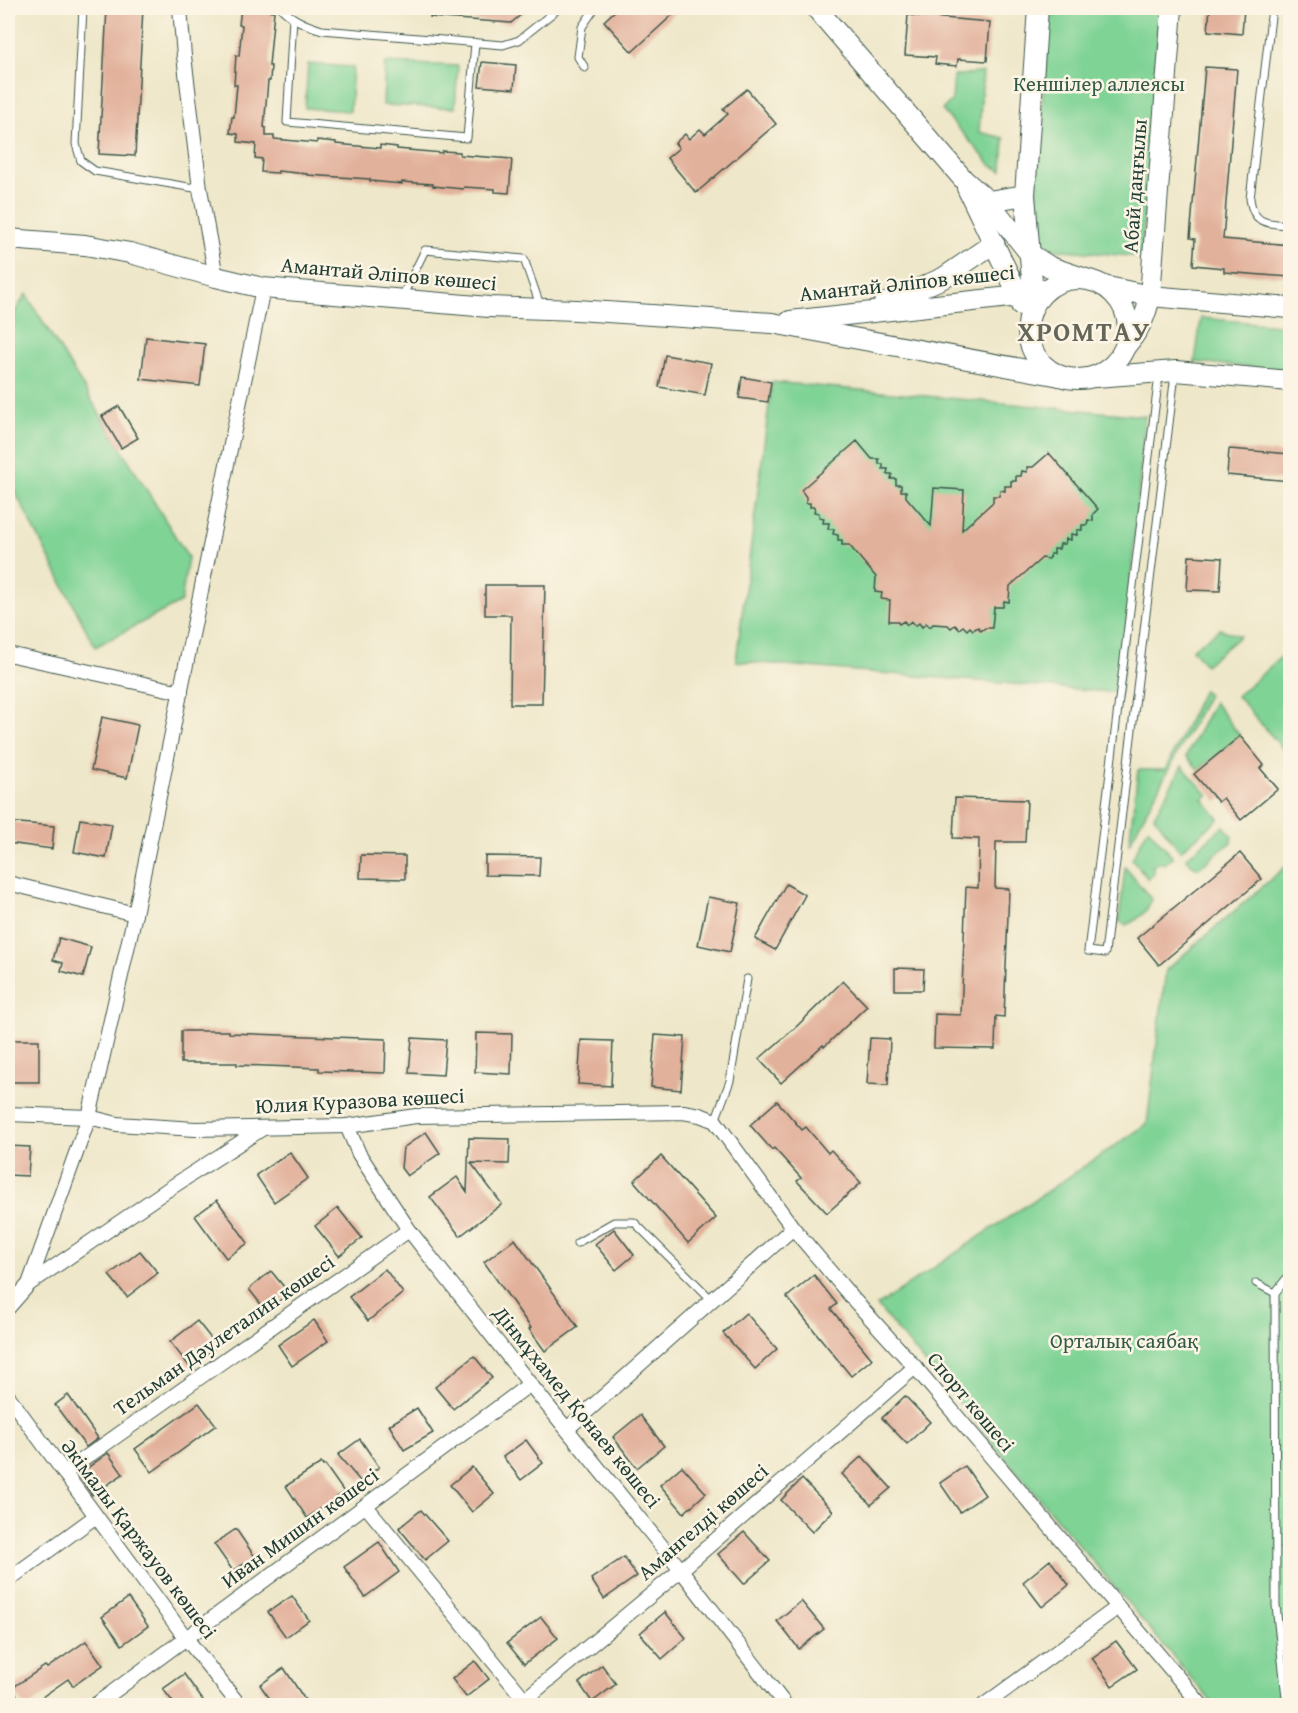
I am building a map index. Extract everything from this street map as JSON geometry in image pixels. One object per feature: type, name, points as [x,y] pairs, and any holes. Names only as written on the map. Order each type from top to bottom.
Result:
[{"type":"main road","points":[[816,8],[963,180],[988,201],[1030,254],[1050,267],[1096,283],[1150,296],[1290,308]]},
{"type":"main road","points":[[1028,336],[1033,293],[1025,195],[1038,8]]},
{"type":"main road","name":"Абай даңғылы","points":[[1090,378],[1105,371],[1117,361],[1143,324],[1148,311],[1172,8]]},
{"type":"main road","points":[[963,180],[994,243],[1037,300],[1031,312],[1028,336],[1038,359],[1060,376]]},
{"type":"main road","points":[[988,201],[1025,195]]},
{"type":"main road","name":"Амантай Әліпов көшесі","points":[[8,239],[85,245],[130,253],[263,288],[489,308],[608,312],[772,323],[1074,379],[1168,372],[1290,381]]},
{"type":"main road","points":[[865,312],[943,278],[994,243]]},
{"type":"main road","name":"Амантай Әліпов көшесі","points":[[772,323],[1033,293],[1074,279],[1096,283]]},
{"type":"main road","points":[[1096,283],[1115,295],[1123,306],[1128,333],[1125,347]]},
{"type":"street","points":[[180,8],[200,189],[216,277]]},
{"type":"street","points":[[29,1284],[89,1117],[135,914],[263,288]]},
{"type":"street","points":[[8,654],[181,692]]},
{"type":"street","points":[[8,883],[135,914]]},
{"type":"street","name":"Юлия Куразова көшесі","points":[[8,1114],[89,1117],[117,1124],[195,1129],[347,1126],[416,1116],[683,1112],[700,1114],[715,1121]]},
{"type":"street","name":"Спорт көшесі","points":[[715,1121],[793,1228],[915,1367],[1202,1706]]},
{"type":"street","name":"Дінмұхамед Қонаев көшесі","points":[[347,1126],[359,1154],[409,1230],[681,1570],[786,1706]]},
{"type":"street","points":[[8,1308],[29,1284],[263,1128]]},
{"type":"street","points":[[567,1429],[793,1228]]},
{"type":"street","name":"Тельман Дәулеталин көшесі","points":[[64,1473],[409,1230]]},
{"type":"street","name":"Амангелді көшесі","points":[[524,1703],[915,1367]]},
{"type":"street","name":"Иван Мишин көшесі","points":[[94,1706],[530,1384]]},
{"type":"street","name":"Әкімалы Қаржауов көшесі","points":[[8,1396],[185,1637],[240,1706]]},
{"type":"street","points":[[366,1506],[524,1703]]},
{"type":"street","points":[[8,1581],[96,1516]]},
{"type":"street","points":[[982,1706],[1118,1606]]},
{"type":"lane","points":[[83,8],[76,144],[81,161],[95,171],[200,189]]},
{"type":"lane","points":[[281,8],[303,24],[322,30],[503,45],[519,40],[559,8]]},
{"type":"lane","points":[[585,68],[578,57],[582,27],[595,8]]},
{"type":"lane","points":[[1272,8],[1250,199],[1256,217],[1264,223],[1290,225]]},
{"type":"lane","points":[[293,18],[287,122],[467,138],[474,43]]},
{"type":"lane","points":[[401,300],[425,250],[524,259],[542,310]]},
{"type":"lane","points":[[1168,372],[1105,953],[1088,951],[1121,673],[1168,372]]},
{"type":"lane","points":[[715,1121],[730,1081],[747,979]]},
{"type":"lane","points":[[577,1243],[614,1222],[634,1222],[712,1300]]},
{"type":"lane","points":[[1287,1706],[1276,1605],[1275,1293],[1290,1274]]},
{"type":"lane","points":[[1256,1283],[1275,1293]]},
{"type":"green space","name":"Кеншілер аллеясы","points":[[1049,8],[1160,8],[1141,257],[1032,247]]},
{"type":"green space","points":[[385,63],[458,66],[455,108],[383,105]]},
{"type":"green space","points":[[308,64],[353,67],[350,111],[305,108]]},
{"type":"green space","points":[[983,72],[979,132],[1004,138],[1002,171],[991,165],[942,110],[952,100],[954,76]]},
{"type":"green space","points":[[26,294],[188,557],[181,602],[95,647],[8,478],[8,323]]},
{"type":"green space","points":[[1201,318],[1290,326],[1290,371],[1195,362]]},
{"type":"green space","points":[[772,382],[1145,416],[1121,693],[736,661]]},
{"type":"green space","points":[[1220,629],[1240,636],[1205,665],[1192,649]]},
{"type":"green space","points":[[1290,649],[1290,757],[1237,696]]},
{"type":"green space","points":[[1203,690],[1208,695],[1129,844],[1138,770],[1165,770]]},
{"type":"green space","points":[[1214,702],[1240,736],[1199,770],[1186,756]]},
{"type":"green space","points":[[1182,766],[1208,795],[1203,799],[1219,819],[1180,851],[1154,816]]},
{"type":"green space","points":[[1224,826],[1232,836],[1231,842],[1199,868],[1192,865],[1186,858]]},
{"type":"green space","points":[[1148,828],[1173,857],[1165,864],[1158,862],[1153,866],[1154,874],[1148,879],[1132,859]]},
{"type":"green space","name":"Орталық саябақ","points":[[1290,863],[1290,1705],[1214,1705],[877,1306],[1147,1124],[1166,970]]},
{"type":"green space","points":[[1125,867],[1151,899],[1142,915],[1125,925],[1119,921]]},
{"type":"building","points":[[107,8],[143,8],[135,156],[99,154]]},
{"type":"building","points":[[241,8],[274,11],[269,66],[271,66],[270,81],[268,81],[264,127],[266,136],[274,136],[274,139],[317,143],[317,140],[380,148],[380,145],[397,147],[397,149],[442,153],[442,151],[460,152],[460,155],[512,159],[509,193],[495,192],[495,189],[464,187],[463,189],[433,186],[433,184],[402,182],[402,184],[278,171],[278,173],[261,172],[262,159],[255,158],[256,144],[238,142],[238,134],[230,133],[237,85],[234,85],[236,55],[239,56],[242,25],[239,25]]},
{"type":"building","points":[[431,8],[529,8],[511,23],[430,17]]},
{"type":"building","points":[[618,8],[680,8],[632,52],[604,21]]},
{"type":"building","points":[[1210,8],[1244,8],[1242,34],[1208,31]]},
{"type":"building","points":[[908,15],[990,22],[987,61],[958,59],[957,66],[935,64],[936,57],[905,55]]},
{"type":"building","points":[[482,62],[516,65],[514,89],[479,86]]},
{"type":"building","points":[[1205,67],[1237,69],[1223,239],[1290,245],[1290,277],[1224,272],[1224,268],[1193,265],[1195,239],[1190,238]]},
{"type":"building","points":[[747,89],[776,124],[696,193],[667,158],[679,148],[675,143],[685,134],[689,139],[700,129],[705,134],[728,114],[723,109]]},
{"type":"building","points":[[146,337],[205,344],[200,386],[141,379]]},
{"type":"building","points":[[665,355],[711,363],[705,395],[659,387]]},
{"type":"building","points":[[742,377],[771,382],[768,402],[739,398]]},
{"type":"building","points":[[119,406],[138,438],[121,448],[102,416]]},
{"type":"building","points":[[857,441],[872,459],[879,459],[879,464],[883,464],[883,469],[888,469],[887,474],[892,474],[891,479],[896,479],[896,485],[901,485],[901,491],[906,491],[906,497],[931,526],[934,488],[964,490],[962,530],[993,502],[993,496],[999,496],[1000,490],[1005,491],[1005,486],[1011,486],[1011,481],[1016,481],[1016,476],[1021,476],[1022,471],[1027,472],[1027,467],[1033,467],[1049,453],[1098,509],[1093,514],[1093,521],[1088,520],[1087,525],[1082,525],[1082,530],[1077,530],[1077,535],[1071,534],[1071,540],[1066,539],[1065,544],[1060,544],[1059,549],[1054,549],[1054,554],[1050,554],[1049,559],[1042,558],[1010,586],[1009,602],[1004,601],[1003,607],[994,607],[992,628],[985,628],[981,631],[978,627],[973,630],[970,627],[967,630],[963,626],[959,629],[955,625],[951,628],[948,625],[933,624],[930,627],[926,623],[922,627],[919,623],[915,626],[911,621],[907,625],[904,621],[899,624],[897,621],[889,621],[890,600],[881,599],[882,593],[875,592],[876,577],[849,545],[842,545],[842,540],[838,540],[838,535],[833,534],[834,529],[828,529],[829,523],[823,523],[824,518],[814,512],[815,507],[810,507],[810,503],[806,503],[806,497],[801,490]]},
{"type":"building","points":[[1229,449],[1290,454],[1290,481],[1227,475]]},
{"type":"building","points":[[1189,556],[1222,558],[1220,591],[1187,590]]},
{"type":"building","points":[[485,585],[545,585],[542,704],[510,704],[511,615],[485,615]]},
{"type":"building","points":[[102,717],[138,725],[127,778],[91,770]]},
{"type":"building","points":[[1240,736],[1264,765],[1260,768],[1278,789],[1241,820],[1223,798],[1218,802],[1194,774]]},
{"type":"building","points":[[955,798],[1027,800],[1025,842],[996,842],[995,888],[1009,889],[1004,1017],[996,1016],[995,1049],[934,1048],[935,1014],[961,1015],[966,887],[978,888],[979,839],[953,838]]},
{"type":"building","points":[[80,819],[112,824],[106,858],[74,852]]},
{"type":"building","points":[[8,822],[54,826],[52,849],[8,843]]},
{"type":"building","points":[[1240,853],[1262,879],[1159,965],[1137,938]]},
{"type":"building","points":[[361,855],[405,856],[405,879],[360,878]]},
{"type":"building","points":[[485,856],[540,857],[539,876],[485,875]]},
{"type":"building","points":[[786,884],[805,895],[775,950],[755,939]]},
{"type":"building","points":[[708,897],[740,903],[730,952],[698,945]]},
{"type":"building","points":[[59,938],[91,947],[83,977],[61,971],[63,963],[53,960]]},
{"type":"building","points":[[895,968],[924,969],[923,990],[895,990]]},
{"type":"building","points":[[843,981],[867,1006],[824,1047],[823,1045],[781,1083],[759,1059]]},
{"type":"building","points":[[181,1031],[229,1031],[229,1033],[386,1039],[385,1073],[319,1071],[319,1068],[237,1065],[237,1063],[181,1063]]},
{"type":"building","points":[[476,1033],[512,1034],[511,1074],[475,1072]]},
{"type":"building","points":[[655,1035],[685,1037],[681,1090],[651,1087]]},
{"type":"building","points":[[412,1038],[446,1040],[443,1075],[409,1073]]},
{"type":"building","points":[[870,1038],[890,1039],[888,1085],[867,1084]]},
{"type":"building","points":[[8,1040],[39,1040],[39,1082],[8,1082]]},
{"type":"building","points":[[581,1040],[613,1041],[611,1086],[578,1084]]},
{"type":"building","points":[[777,1101],[802,1130],[806,1127],[828,1153],[831,1150],[861,1183],[827,1213],[797,1181],[801,1178],[750,1125]]},
{"type":"building","points":[[426,1132],[440,1153],[407,1176],[401,1168],[403,1148]]},
{"type":"building","points":[[469,1138],[510,1139],[509,1164],[471,1163],[502,1204],[460,1236],[430,1197],[457,1177],[467,1192]]},
{"type":"building","points":[[8,1146],[30,1147],[28,1176],[8,1175]]},
{"type":"building","points":[[290,1152],[308,1178],[274,1202],[256,1175]]},
{"type":"building","points":[[661,1156],[716,1218],[688,1243],[634,1181]]},
{"type":"building","points":[[217,1200],[248,1243],[226,1258],[195,1216]]},
{"type":"building","points":[[338,1208],[362,1238],[339,1256],[315,1226]]},
{"type":"building","points":[[614,1229],[634,1255],[616,1270],[595,1244]]},
{"type":"building","points":[[515,1239],[578,1327],[545,1351],[484,1262]]},
{"type":"building","points":[[140,1251],[158,1273],[127,1297],[109,1275]]},
{"type":"building","points":[[385,1269],[403,1293],[368,1321],[349,1297]]},
{"type":"building","points":[[271,1271],[289,1293],[266,1311],[249,1289]]},
{"type":"building","points":[[814,1275],[837,1304],[831,1309],[872,1359],[851,1376],[787,1297]]},
{"type":"building","points":[[746,1313],[777,1349],[755,1369],[723,1333]]},
{"type":"building","points":[[314,1320],[328,1341],[292,1366],[278,1345]]},
{"type":"building","points":[[197,1321],[217,1346],[190,1367],[170,1342]]},
{"type":"building","points":[[474,1356],[492,1378],[453,1409],[435,1387]]},
{"type":"building","points":[[68,1395],[98,1438],[86,1447],[55,1405]]},
{"type":"building","points":[[905,1396],[930,1422],[907,1444],[882,1418]]},
{"type":"building","points":[[199,1403],[216,1425],[152,1472],[135,1449]]},
{"type":"building","points":[[417,1408],[433,1433],[404,1450],[389,1425]]},
{"type":"building","points":[[640,1415],[664,1446],[637,1468],[613,1437]]},
{"type":"building","points":[[360,1439],[379,1467],[360,1481],[338,1455]]},
{"type":"building","points":[[526,1440],[543,1463],[521,1480],[503,1457]]},
{"type":"building","points":[[108,1453],[123,1474],[92,1495],[78,1475]]},
{"type":"building","points":[[862,1456],[891,1488],[871,1505],[842,1474]]},
{"type":"building","points":[[321,1463],[325,1465],[344,1492],[307,1518],[286,1486]]},
{"type":"building","points":[[682,1466],[706,1493],[684,1513],[660,1485]]},
{"type":"building","points":[[965,1466],[985,1495],[960,1512],[940,1483]]},
{"type":"building","points":[[472,1467],[494,1494],[472,1512],[450,1485]]},
{"type":"building","points":[[802,1479],[833,1511],[812,1532],[781,1500]]},
{"type":"building","points":[[421,1510],[448,1541],[425,1560],[399,1528]]},
{"type":"building","points":[[236,1529],[255,1557],[233,1571],[214,1544]]},
{"type":"building","points":[[744,1532],[770,1561],[744,1584],[718,1554]]},
{"type":"building","points":[[379,1542],[399,1572],[365,1597],[344,1567]]},
{"type":"building","points":[[624,1557],[637,1576],[604,1599],[591,1579]]},
{"type":"building","points":[[1050,1560],[1069,1585],[1042,1607],[1023,1582]]},
{"type":"building","points":[[292,1596],[309,1620],[286,1637],[268,1612]]},
{"type":"building","points":[[128,1598],[148,1626],[122,1645],[102,1617]]},
{"type":"building","points":[[801,1601],[824,1629],[799,1649],[777,1621]]},
{"type":"building","points":[[665,1612],[686,1638],[662,1659],[640,1633]]},
{"type":"building","points":[[541,1617],[558,1638],[524,1664],[507,1643]]},
{"type":"building","points":[[86,1641],[103,1665],[73,1686],[68,1679],[29,1706],[24,1706],[12,1688],[45,1666],[47,1668]]},
{"type":"building","points":[[1116,1641],[1137,1669],[1112,1686],[1092,1658]]},
{"type":"building","points":[[475,1661],[489,1679],[466,1697],[452,1679]]},
{"type":"building","points":[[602,1665],[616,1684],[592,1702],[579,1683]]},
{"type":"building","points":[[284,1668],[309,1706],[275,1706],[260,1685]]},
{"type":"building","points":[[184,1674],[207,1706],[176,1706],[163,1689]]},
{"type":"district","name":"ХРОМТАУ","points":[[1084,332]]}]
